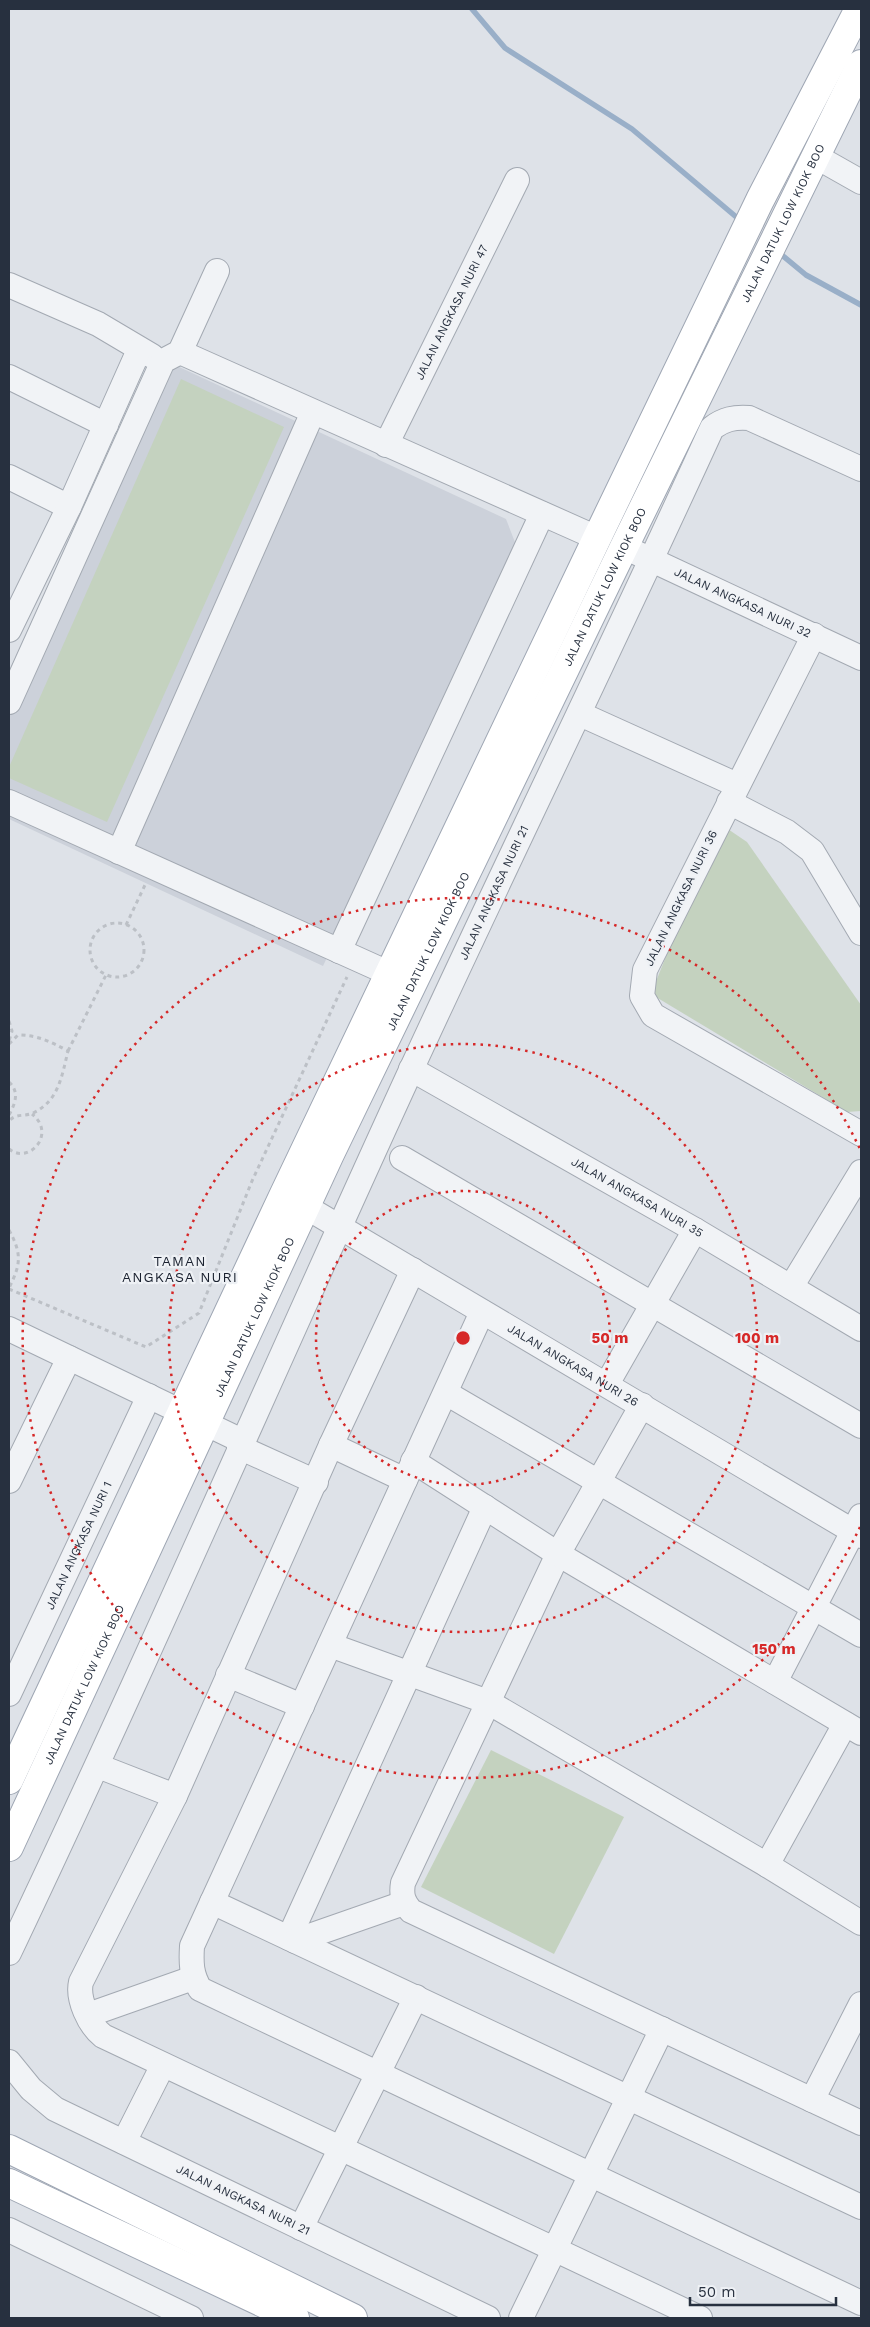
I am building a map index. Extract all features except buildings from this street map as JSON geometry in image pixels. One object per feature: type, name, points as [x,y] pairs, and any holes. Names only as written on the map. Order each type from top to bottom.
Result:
[{"type":"main road","name":"JALAN DATUK LOW KIOK BOO","points":[[401,979],[597,538],[760,200],[859,9]]},
{"type":"main road","name":"JALAN DATUK LOW KIOK BOO","points":[[9,1847],[194,1418],[295,1200],[401,979],[624,546],[861,64]]},
{"type":"main road","name":"JALAN DATUK LOW KIOK BOO","points":[[9,1780],[194,1418]]},
{"type":"main road","points":[[9,2149],[353,2318]]},
{"type":"main road","points":[[9,2183],[295,2318]]},
{"type":"street","points":[[815,156],[861,182]]},
{"type":"street","name":"JALAN ANGKASA NURI 47","points":[[386,445],[517,180]]},
{"type":"street","points":[[9,702],[172,356],[217,271]]},
{"type":"street","points":[[9,285],[98,324],[134,343],[139,350],[172,356],[313,412],[597,538]]},
{"type":"street","points":[[9,630],[70,507],[139,350]]},
{"type":"street","points":[[9,377],[106,425]]},
{"type":"street","points":[[119,852],[313,412]]},
{"type":"street","name":"JALAN ANGKASA NURI 21","points":[[9,1953],[98,1766],[411,1069],[580,714],[712,428],[722,421],[737,417],[749,418],[861,469]]},
{"type":"street","points":[[9,477],[70,507]]},
{"type":"street","points":[[339,962],[542,514]]},
{"type":"street","name":"JALAN ANGKASA NURI 32","points":[[624,546],[861,658]]},
{"type":"street","name":"JALAN ANGKASA NURI 36","points":[[814,635],[645,970],[642,996],[653,1015],[861,1134]]},
{"type":"street","points":[[580,714],[733,793],[812,851],[861,933]]},
{"type":"street","points":[[9,802],[119,852],[339,962],[401,979]]},
{"type":"street","name":"JALAN ANGKASA NURI 35","points":[[411,1069],[695,1230],[861,1329]]},
{"type":"street","points":[[402,1158],[861,1426]]},
{"type":"street","points":[[791,1287],[861,1172]]},
{"type":"street","name":"JALAN ANGKASA NURI 26","points":[[295,1200],[482,1312],[858,1528]]},
{"type":"street","points":[[607,1384],[695,1230]]},
{"type":"street","points":[[413,1270],[331,1445],[175,1796],[81,1982],[80,1994],[88,2015],[103,2036],[700,2318]]},
{"type":"street","points":[[482,1312],[192,1946],[191,1963],[193,1978],[200,1989],[861,2303]]},
{"type":"street","points":[[9,1329],[194,1418],[316,1482]]},
{"type":"street","points":[[9,1481],[70,1358]]},
{"type":"street","points":[[446,1392],[861,1635]]},
{"type":"street","name":"JALAN ANGKASA NURI 1","points":[[9,1694],[149,1396]]},
{"type":"street","points":[[642,1405],[558,1554],[402,1883],[401,1893],[404,1902],[411,1911],[861,2123]]},
{"type":"street","points":[[331,1445],[409,1471],[485,1508],[558,1554],[853,1729],[767,1865]]},
{"type":"street","points":[[292,1939],[408,1673],[485,1508]]},
{"type":"street","points":[[775,1682],[858,1528]]},
{"type":"street","points":[[330,1645],[488,1702],[767,1865],[861,1923]]},
{"type":"street","points":[[228,1675],[302,1706]]},
{"type":"street","points":[[98,1766],[175,1796]]},
{"type":"street","points":[[212,1902],[861,2208]]},
{"type":"street","points":[[292,1939],[404,1902]]},
{"type":"street","points":[[88,2015],[193,1978]]},
{"type":"street","points":[[301,2228],[416,1997]]},
{"type":"street","points":[[812,2100],[861,2004]]},
{"type":"street","points":[[521,2318],[662,2029]]},
{"type":"street","name":"JALAN ANGKASA NURI 21","points":[[10,2064],[31,2089],[55,2109],[488,2318]]},
{"type":"street","points":[[124,2142],[163,2065]]},
{"type":"street","points":[[9,2230],[191,2318]]},
{"type":"path","points":[[126,925],[147,882]]},
{"type":"path","points":[[107,925],[126,925],[141,937],[143,956],[134,972],[116,977],[106,975],[93,963],[90,946],[93,937],[107,925]]},
{"type":"path","points":[[9,1230],[18,1248],[18,1270],[9,1288],[146,1347],[199,1313],[252,1180],[348,977],[339,962]]},
{"type":"path","points":[[9,1117],[19,1114],[32,1114],[51,1100],[58,1088],[68,1051],[106,975]]},
{"type":"path","points":[[9,1021],[12,1031],[9,1043]]},
{"type":"path","points":[[9,1043],[18,1035],[32,1035],[46,1039],[68,1051]]},
{"type":"path","points":[[9,1082],[14,1087],[16,1096],[15,1105],[9,1117]]},
{"type":"path","points":[[9,1150],[11,1154],[26,1152],[35,1149],[41,1141],[43,1132],[40,1120],[32,1114]]},
{"type":"shaded area","points":[[160,358],[506,519],[518,550],[323,966],[9,819],[9,671]]},
{"type":"green space","points":[[181,379],[284,427],[107,822],[9,778],[9,767]]},
{"type":"green space","points":[[719,823],[747,842],[861,1005],[861,1111],[847,1112],[651,994]]},
{"type":"green space","points":[[491,1750],[624,1817],[554,1954],[421,1887]]},
{"type":"waterway","points":[[472,9],[505,48],[632,129],[741,221]]},
{"type":"waterway","points":[[777,251],[806,275],[861,305]]},
{"type":"district","name":"TAMAN ANGKASA NURI","points":[[180,1269]]}]
